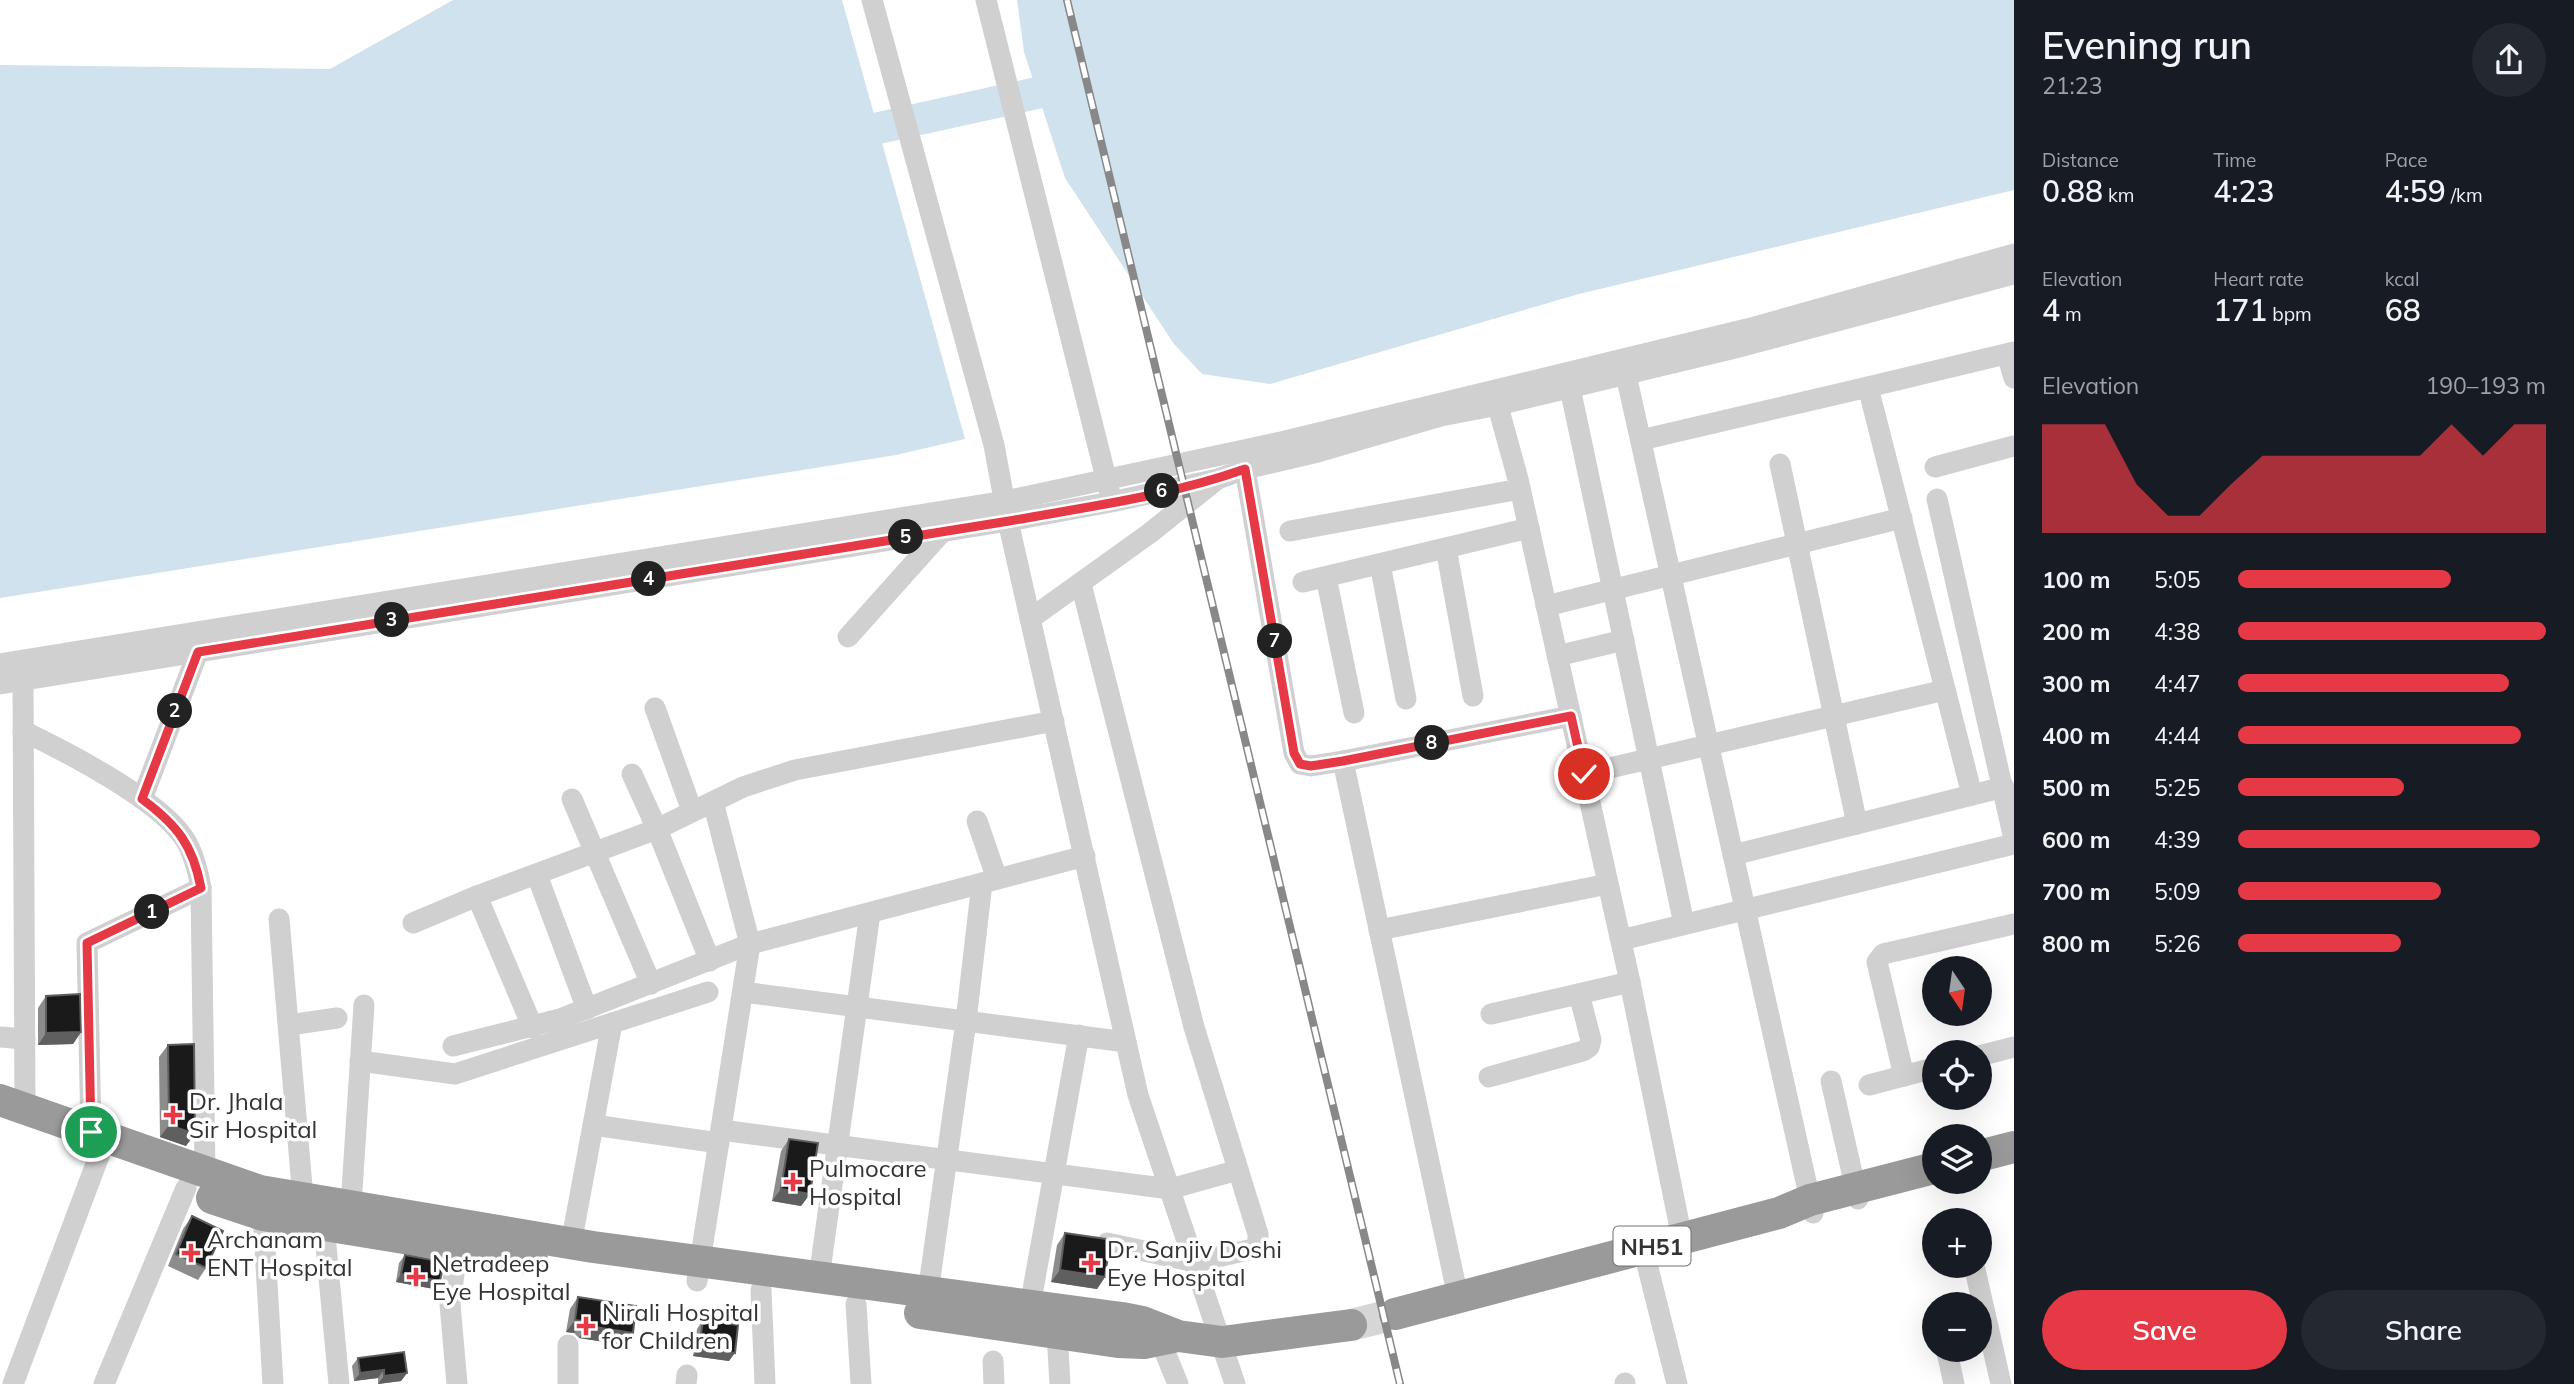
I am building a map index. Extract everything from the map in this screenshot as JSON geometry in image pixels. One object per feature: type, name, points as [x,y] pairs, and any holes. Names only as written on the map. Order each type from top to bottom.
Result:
[{"type":"highway","points":[[8,1110],[195,1181],[263,1215],[325,1208]]},
{"type":"highway","points":[[1992,1153],[2014,1147]]},
{"type":"highway","points":[[1992,1169],[2014,1163]]},
{"type":"highway","name":"NH51","points":[[1857,1195],[1922,1172]]},
{"type":"highway","points":[[195,1181],[260,1191],[325,1208],[459,1236],[698,1271],[819,1278],[1122,1318],[1169,1338]]},
{"type":"highway","name":"NH51","points":[[1395,1314],[1779,1213],[1857,1195],[1922,1184]]},
{"type":"highway","points":[[459,1236],[571,1244],[698,1271],[761,1290],[1118,1342],[1144,1343],[1169,1338],[1222,1342],[1351,1325]]},
{"type":"street","points":[[872,0],[994,445],[1030,619],[1138,1095],[1235,1384]]},
{"type":"street","points":[[986,0],[1111,502]]},
{"type":"street","points":[[0,664],[600,576],[1007,511],[1111,502],[1218,479],[1245,469],[1318,452],[1496,398],[2014,254]]},
{"type":"street","points":[[0,684],[198,652],[600,576],[942,532],[1107,479],[1496,398],[1570,388],[1731,349],[2014,274]]},
{"type":"street","points":[[1641,440],[2011,353],[2014,378]]},
{"type":"street","points":[[1626,374],[1812,1206]]},
{"type":"street","points":[[1868,387],[1972,795]]},
{"type":"street","points":[[1570,388],[1684,924]]},
{"type":"street","points":[[1496,398],[1520,489],[1621,940],[1682,1238]]},
{"type":"street","points":[[1935,467],[2014,446]]},
{"type":"street","points":[[1030,619],[1150,533],[1253,448]]},
{"type":"street","points":[[1780,464],[1857,824]]},
{"type":"street","points":[[1245,469],[1294,753],[1300,764],[1311,766],[1343,761],[1571,716]]},
{"type":"street","points":[[1290,531],[1520,489]]},
{"type":"street","points":[[1621,940],[2014,842],[1937,499]]},
{"type":"street","points":[[1546,606],[1902,519]]},
{"type":"street","points":[[1303,582],[1528,528]]},
{"type":"street","points":[[848,637],[942,532]]},
{"type":"street","points":[[1446,548],[1473,696]]},
{"type":"street","points":[[1380,564],[1406,699]]},
{"type":"street","points":[[1326,577],[1354,713]]},
{"type":"street","points":[[1081,584],[1194,1027],[1258,1234],[1258,1244],[1253,1249],[1195,1262],[1107,1242]]},
{"type":"street","points":[[1557,656],[1624,640]]},
{"type":"street","points":[[142,799],[198,652]]},
{"type":"street","points":[[8,1110],[25,1039],[23,680]]},
{"type":"street","points":[[1584,774],[1945,690]]},
{"type":"street","points":[[655,708],[692,811]]},
{"type":"street","points":[[413,923],[477,896],[657,829],[743,787],[795,770],[1054,721]]},
{"type":"street","points":[[23,731],[55,746],[163,814],[184,837],[198,869],[201,888],[195,1181],[104,1384]]},
{"type":"street","points":[[1343,761],[1458,1297]]},
{"type":"street","points":[[632,774],[710,961]]},
{"type":"street","points":[[1733,855],[2004,788]]},
{"type":"street","points":[[572,799],[651,984]]},
{"type":"street","points":[[698,1271],[750,944],[713,802]]},
{"type":"street","points":[[928,1293],[966,1021],[990,881],[977,821]]},
{"type":"street","points":[[453,1046],[533,1028],[750,944],[1085,856]]},
{"type":"street","points":[[537,875],[587,1009]]},
{"type":"street","points":[[1379,930],[1608,884]]},
{"type":"street","points":[[13,1384],[95,1144],[87,943],[201,888]]},
{"type":"street","points":[[477,896],[533,1028]]},
{"type":"street","points":[[819,1278],[870,913]]},
{"type":"street","points":[[279,919],[289,1025],[325,1208],[339,1384]]},
{"type":"street","points":[[1903,1076],[1878,957],[2014,924]]},
{"type":"street","points":[[1491,1014],[1630,982]]},
{"type":"street","points":[[360,1061],[455,1074],[708,992]]},
{"type":"street","points":[[743,992],[1126,1042]]},
{"type":"street","points":[[1489,1077],[1583,1051],[1589,1047],[1591,1040],[1579,994]]},
{"type":"street","points":[[325,1208],[360,1061],[364,1006]]},
{"type":"street","points":[[289,1025],[337,1018]]},
{"type":"street","points":[[571,1244],[612,1023]]},
{"type":"street","points":[[1030,1306],[1079,1035]]},
{"type":"street","points":[[0,1037],[25,1039]]},
{"type":"street","points":[[1992,1053],[2014,1047]]},
{"type":"street","points":[[1869,1085],[1922,1071]]},
{"type":"street","points":[[1831,1081],[1857,1195]]},
{"type":"street","points":[[593,1125],[838,1146],[1170,1189],[1238,1170]]},
{"type":"street","points":[[263,1215],[273,1384]]},
{"type":"street","points":[[457,1384],[450,1304],[459,1236]]},
{"type":"street","points":[[1643,1248],[1677,1384]]},
{"type":"street","points":[[1977,1278],[2001,1384]]},
{"type":"street","points":[[761,1290],[765,1384]]},
{"type":"street","points":[[856,1304],[861,1384]]},
{"type":"street","points":[[1057,1333],[1060,1384]]},
{"type":"street","points":[[1169,1338],[1178,1384]]},
{"type":"street","points":[[568,1345],[568,1384]]},
{"type":"street","points":[[993,1361],[994,1384]]},
{"type":"street","points":[[1949,1362],[1954,1384]]},
{"type":"water","points":[[453,0],[842,0],[965,439],[896,455],[0,598],[0,65],[330,69]]},
{"type":"water","points":[[1017,0],[2014,0],[2014,190],[1579,294],[1270,384],[1202,374],[1174,344],[1065,178],[1024,52]]},
{"type":"building","points":[[80,994],[81,1032],[46,1033],[46,996]]},
{"type":"building","points":[[194,1044],[195,1134],[169,1125],[168,1045]]},
{"type":"building","points":[[789,1139],[818,1143],[810,1194],[781,1189]]},
{"type":"building","points":[[192,1216],[223,1231],[206,1268],[176,1254]]},
{"type":"building","points":[[1065,1233],[1106,1239],[1110,1242],[1105,1277],[1060,1270]]},
{"type":"building","points":[[405,1255],[444,1262],[440,1281],[401,1274]]},
{"type":"building","points":[[578,1297],[636,1306],[633,1333],[588,1326],[575,1320]]},
{"type":"building","points":[[703,1320],[738,1325],[735,1353],[699,1348]]},
{"type":"building","points":[[404,1352],[407,1373],[384,1376],[384,1370],[360,1373],[358,1358]]},
{"type":"waterway","points":[[838,137],[1078,84]]},
{"type":"tunnel","points":[[1351,1325],[1395,1314]]},
{"type":"railway","points":[[1067,0],[1400,1384]]},
{"type":"place","name":"Dr. Jhala Sir Hospital","points":[[173,1115]]},
{"type":"place","name":"Pulmocare Hospital","points":[[793,1182]]},
{"type":"place","name":"Archanam ENT Hospital","points":[[191,1253]]},
{"type":"place","name":"Dr. Sanjiv Doshi Eye Hospital","points":[[1091,1263]]},
{"type":"place","name":"Netradeep Eye Hospital","points":[[416,1277]]},
{"type":"place","name":"Nirali Hospital for Children","points":[[586,1326]]},
{"type":"route","points":[[91,1132],[87,943],[201,888],[198,869],[184,837],[163,814],[142,799],[198,652],[1009,521],[1218,479],[1245,469],[1294,753],[1300,764],[1311,766],[1343,761],[1571,716],[1584,774]]}]
